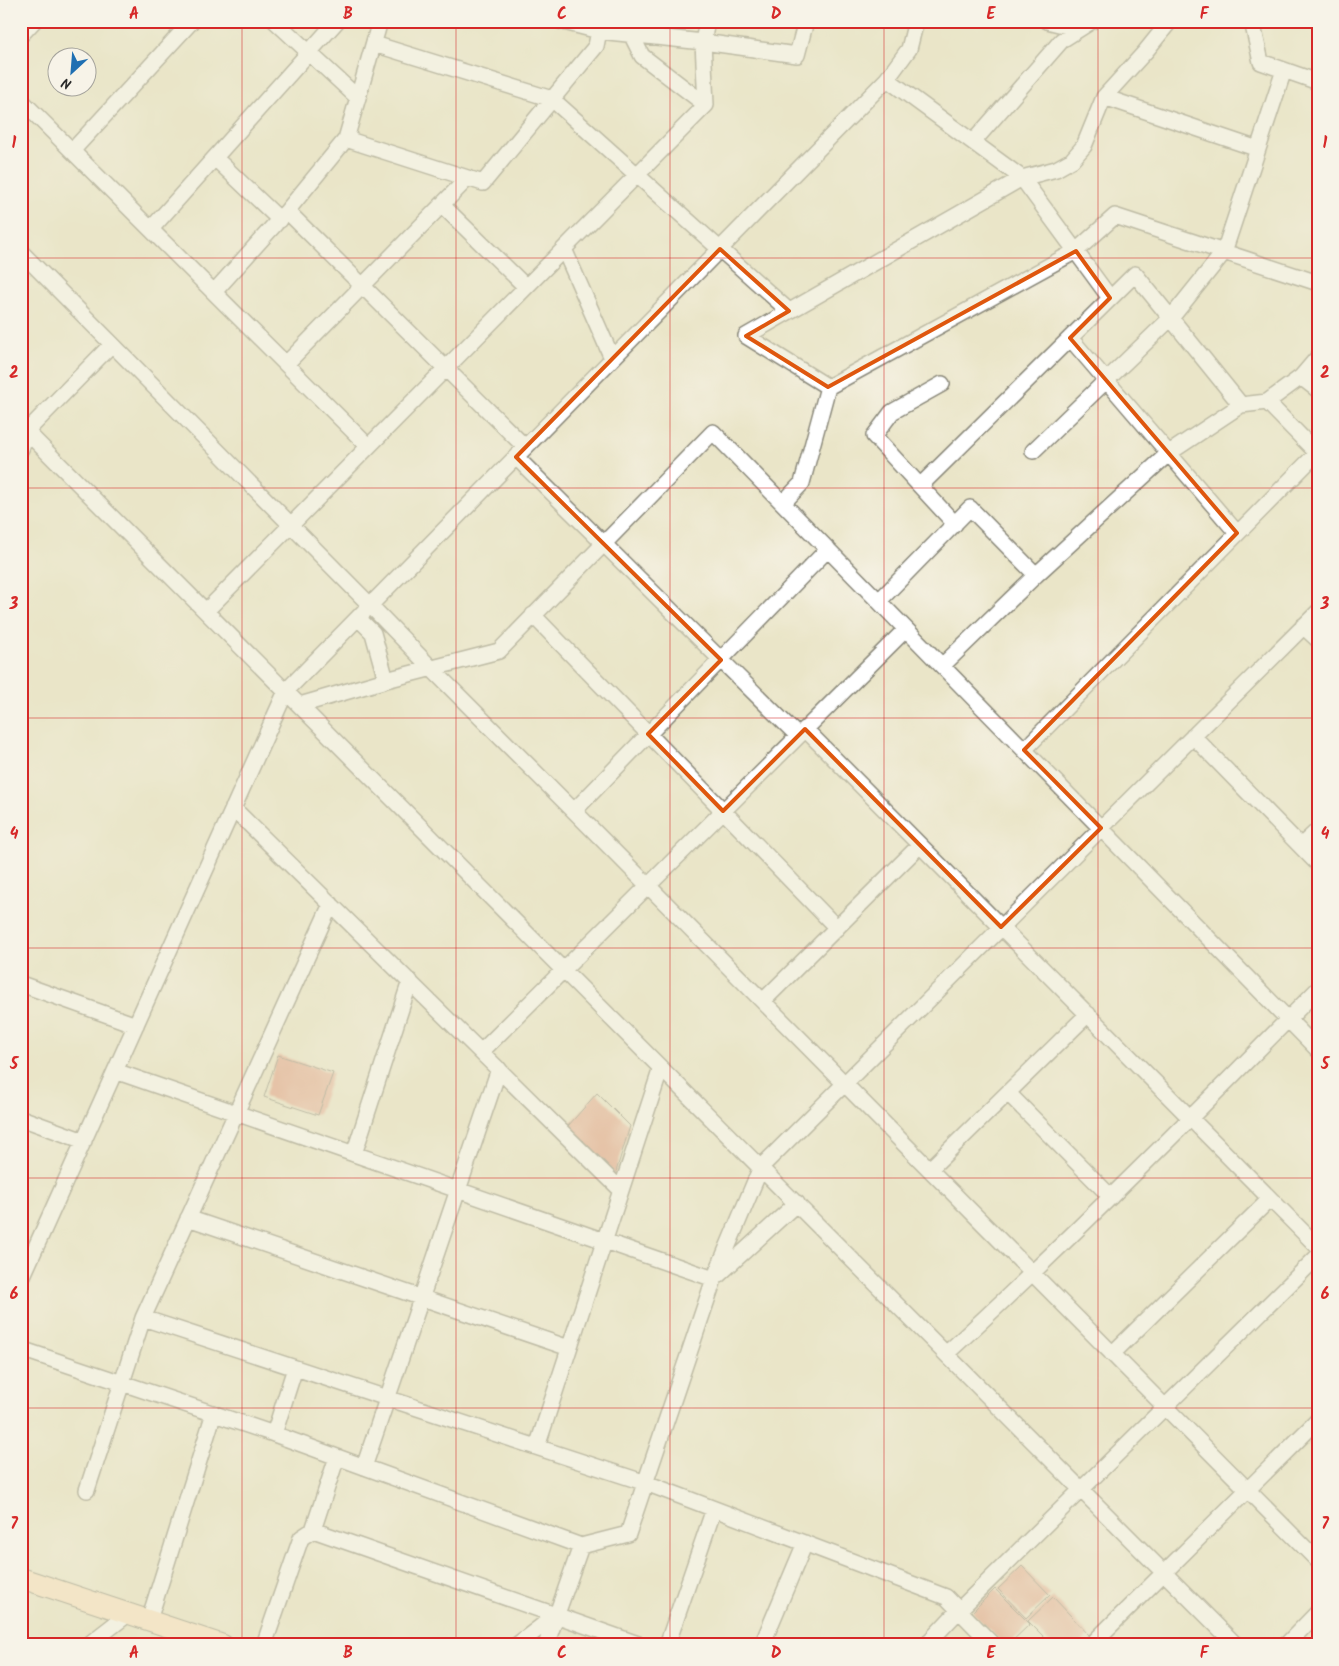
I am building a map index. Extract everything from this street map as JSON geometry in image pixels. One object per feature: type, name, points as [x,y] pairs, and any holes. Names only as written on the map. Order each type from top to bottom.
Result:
[{"type":"street","points":[[21,35],[34,21]]},
{"type":"street","points":[[72,151],[192,21]]},
{"type":"street","points":[[275,21],[358,98]]},
{"type":"street","points":[[151,229],[337,21]]},
{"type":"street","points":[[214,292],[284,216],[346,139],[380,21]]},
{"type":"street","points":[[560,21],[600,26],[631,34],[797,55],[806,21]]},
{"type":"street","points":[[206,611],[706,105],[703,42],[707,21]]},
{"type":"street","points":[[21,1280],[286,691],[887,79],[909,49],[916,21]]},
{"type":"street","points":[[1048,21],[1085,25]]},
{"type":"street","points":[[828,387],[746,336],[1022,178],[1056,169],[1072,160],[1084,146],[1104,97],[1146,52],[1170,21]]},
{"type":"street","points":[[1252,21],[1261,62],[1318,82]]},
{"type":"street","points":[[973,142],[1062,40],[1085,25]]},
{"type":"street","points":[[346,139],[483,183],[596,46],[600,26]]},
{"type":"street","points":[[631,34],[642,56],[706,105]]},
{"type":"street","points":[[374,44],[552,99],[789,311]]},
{"type":"street","points":[[1033,452],[1171,318],[1224,252],[1284,70]]},
{"type":"street","points":[[887,79],[1022,178],[1110,298]]},
{"type":"street","points":[[1104,97],[1258,148]]},
{"type":"street","points":[[21,100],[368,446]]},
{"type":"street","points":[[214,158],[284,216],[363,286],[446,368],[603,544],[720,660],[802,733],[920,845],[1318,1247]]},
{"type":"street","points":[[286,364],[468,178]]},
{"type":"street","points":[[442,205],[526,287]]},
{"type":"street","points":[[783,503],[802,483],[828,387],[1076,252],[1115,216],[1318,282]]},
{"type":"street","points":[[564,249],[612,358]]},
{"type":"street","points":[[21,252],[1318,1562]]},
{"type":"street","points":[[920,486],[1134,274],[1241,405]]},
{"type":"street","points":[[1070,338],[1237,533]]},
{"type":"street","points":[[21,448],[24,428],[112,344]]},
{"type":"street","points":[[942,666],[1036,575],[1169,453],[1241,405],[1267,402],[1301,377],[1318,357]]},
{"type":"street","points":[[1301,377],[1318,390]]},
{"type":"street","points":[[942,384],[892,412],[874,436],[955,524]]},
{"type":"street","points":[[1024,750],[1317,452],[1267,402]]},
{"type":"street","points":[[24,428],[1236,1645]]},
{"type":"street","points":[[300,705],[498,651],[713,432],[1318,1050]]},
{"type":"street","points":[[879,601],[970,508],[1036,575]]},
{"type":"street","points":[[574,810],[828,549]]},
{"type":"street","points":[[21,1349],[274,1434],[581,1546],[628,1534],[714,1279],[761,1167],[1318,612]]},
{"type":"street","points":[[533,615],[837,928]]},
{"type":"street","points":[[358,618],[372,633],[386,680]]},
{"type":"street","points":[[1304,626],[1318,640]]},
{"type":"street","points":[[481,1052],[906,629]]},
{"type":"street","points":[[1193,736],[1318,864]]},
{"type":"street","points":[[233,808],[620,1189]]},
{"type":"street","points":[[1301,846],[1318,830]]},
{"type":"street","points":[[763,1001],[920,845]]},
{"type":"street","points":[[87,1490],[143,1318],[331,904]]},
{"type":"street","points":[[354,1154],[410,981]]},
{"type":"street","points":[[21,984],[136,1025]]},
{"type":"street","points":[[946,1354],[1033,1274],[1191,1119],[1318,989]]},
{"type":"street","points":[[930,1169],[1088,1014]]},
{"type":"street","points":[[537,1447],[661,1068]]},
{"type":"street","points":[[364,1467],[499,1069]]},
{"type":"street","points":[[115,1071],[714,1279]]},
{"type":"street","points":[[1008,1093],[1111,1197]]},
{"type":"street","points":[[21,1118],[84,1141]]},
{"type":"street","points":[[1112,1354],[1270,1199]]},
{"type":"street","points":[[714,1279],[796,1203]]},
{"type":"street","points":[[188,1218],[569,1348]]},
{"type":"street","points":[[926,1645],[1318,1256]]},
{"type":"street","points":[[143,1318],[646,1483],[946,1597],[993,1645]]},
{"type":"street","points":[[274,1434],[295,1368]]},
{"type":"street","points":[[149,1620],[214,1413]]},
{"type":"street","points":[[1091,1645],[1318,1420]]},
{"type":"street","points":[[264,1645],[301,1538],[313,1530],[337,1457]]},
{"type":"street","points":[[667,1645],[714,1509]]},
{"type":"street","points":[[313,1530],[641,1645]]},
{"type":"street","points":[[762,1645],[805,1543]]},
{"type":"street","points":[[546,1645],[581,1546]]},
{"type":"street","points":[[21,1578],[216,1644]]},
{"type":"street","points":[[1286,1645],[1318,1612]]},
{"type":"street","points":[[88,1645],[128,1614]]},
{"type":"street","points":[[517,1645],[556,1615]]},
{"type":"highlighted area","points":[[720,249],[789,311],[746,336],[828,387],[1076,251],[1110,298],[1070,338],[1237,533],[1024,750],[1101,828],[1001,927],[805,729],[723,811],[648,734],[721,660],[516,457]]},
{"type":"building","points":[[278,1055],[333,1073],[318,1115],[264,1097]]},
{"type":"building","points":[[597,1093],[630,1126],[615,1175],[568,1126]]},
{"type":"building","points":[[1022,1566],[1050,1595],[1026,1618],[998,1589]]},
{"type":"building","points":[[995,1589],[1030,1624],[1008,1645],[1004,1645],[972,1612]]},
{"type":"building","points":[[1053,1597],[1089,1635],[1079,1645],[1052,1645],[1028,1621]]}]
